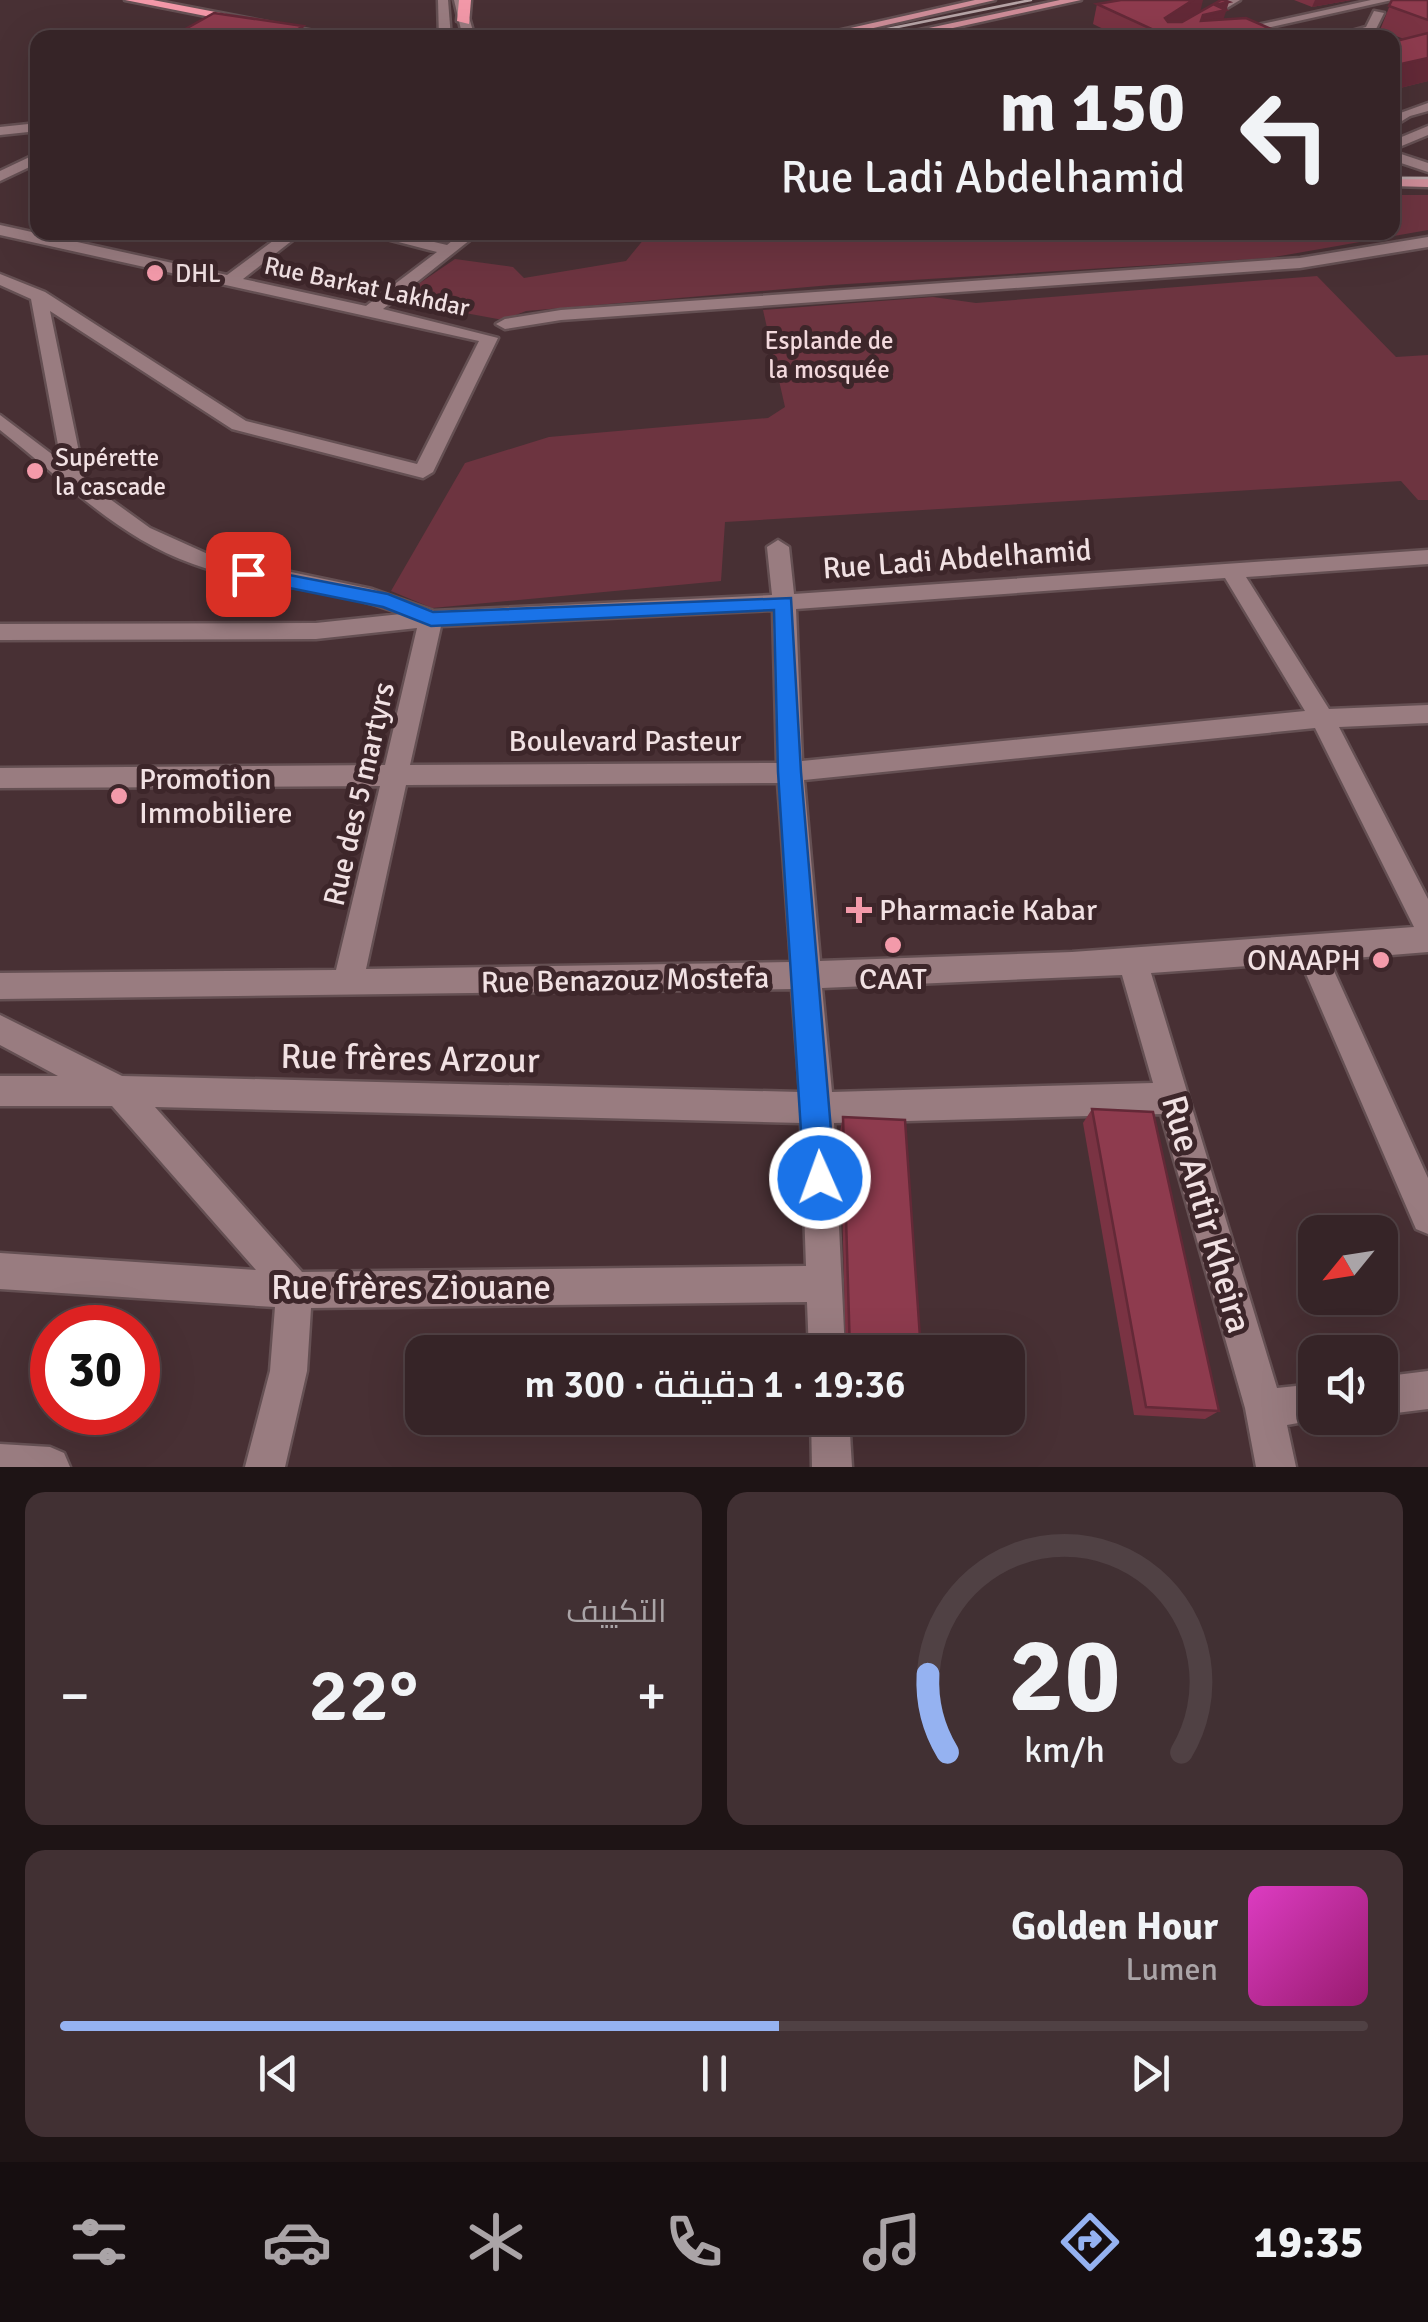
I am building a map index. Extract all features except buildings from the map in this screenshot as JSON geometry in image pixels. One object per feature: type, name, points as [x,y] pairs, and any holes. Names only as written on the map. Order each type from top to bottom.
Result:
[{"type":"highway","points":[[131,0],[298,30]]},
{"type":"highway","points":[[462,0],[464,21]]},
{"type":"main road","points":[[849,30],[990,0]]},
{"type":"main road","points":[[927,30],[1076,0]]},
{"type":"main road","points":[[1400,169],[1428,169]]},
{"type":"main road","points":[[1400,182],[1428,183]]},
{"type":"street","points":[[443,0],[444,30]]},
{"type":"street","points":[[1182,30],[1236,0]]},
{"type":"street","points":[[1241,30],[1387,0]]},
{"type":"street","points":[[1349,8],[1378,14],[1397,11]]},
{"type":"street","points":[[1369,30],[1378,14]]},
{"type":"street","points":[[464,21],[467,30]]},
{"type":"street","points":[[1400,117],[1428,107]]},
{"type":"street","points":[[0,131],[30,129]]},
{"type":"street","points":[[1400,142],[1428,130]]},
{"type":"street","points":[[1400,159],[1428,169]]},
{"type":"street","points":[[0,160],[30,163]]},
{"type":"street","points":[[0,177],[30,164]]},
{"type":"street","name":"Rue Barkat Lakhdar","points":[[0,230],[30,237]]},
{"type":"street","name":"Rue Barkat Lakhdar","points":[[39,296],[239,425],[423,472],[488,338],[44,240]]},
{"type":"street","points":[[75,247],[86,240]]},
{"type":"street","points":[[228,281],[285,240]]},
{"type":"street","points":[[403,240],[450,250]]},
{"type":"street","points":[[369,312],[463,240]]},
{"type":"street","points":[[505,324],[561,315],[1300,263],[1428,242]]},
{"type":"street","points":[[0,279],[39,296],[76,486]]},
{"type":"street","points":[[0,421],[126,525],[202,560],[388,601],[431,619]]},
{"type":"street","points":[[778,547],[784,602],[790,772],[817,1108],[825,1335]]},
{"type":"street","name":"Rue Ladi Abdelhamid","points":[[0,632],[316,631],[431,619],[784,602],[1428,557]]},
{"type":"street","points":[[1230,569],[1322,718],[1428,927]]},
{"type":"street","name":"Rue des 5 martyrs","points":[[348,982],[431,619]]},
{"type":"street","name":"Boulevard Pasteur","points":[[0,778],[790,772],[1322,718],[1428,714]]},
{"type":"street","name":"Rue Benazouz Mostefa","points":[[0,986],[808,978],[1133,962],[1428,939]]},
{"type":"street","points":[[1310,950],[1428,1217]]},
{"type":"street","name":"Rue Antir Kheira","points":[[1133,962],[1264,1408],[1276,1467]]},
{"type":"street","points":[[0,1029],[119,1090],[286,1276],[292,1290],[296,1328],[265,1467]]},
{"type":"street","name":"Rue frères Arzour","points":[[0,1091],[119,1090],[817,1108],[1172,1098]]},
{"type":"street","name":"Rue frères Ziouane","points":[[0,1270],[292,1290],[823,1284]]},
{"type":"street","points":[[1398,1394],[1428,1390]]},
{"type":"street","points":[[1264,1408],[1298,1405]]},
{"type":"street","points":[[831,1435],[832,1467]]},
{"type":"street","points":[[0,1464],[50,1467]]},
{"type":"green space","points":[[1400,195],[1428,195],[1428,230],[1400,235]]},
{"type":"green space","points":[[643,240],[1371,240],[1269,258],[831,285],[526,311],[503,320],[395,300],[455,259],[513,267],[524,278],[626,261]]},
{"type":"green space","name":"Esplande de la mosquée","points":[[1317,276],[1396,357],[1428,355],[1428,500],[1418,500],[1401,481],[725,522],[721,581],[432,608],[391,591],[465,463],[549,437],[768,418],[785,407],[763,310],[933,297],[976,303]]},
{"type":"tram line","points":[[883,30],[1031,0]]},
{"type":"tram line","points":[[1400,178],[1428,178]]},
{"type":"place","name":"DHL","points":[[155,273]]},
{"type":"place","name":"Supérette la cascade","points":[[35,471]]},
{"type":"place","name":"Promotion Immobiliere","points":[[119,796]]},
{"type":"place","name":"Pharmacie Kabar","points":[[859,910]]},
{"type":"place","name":"CAAT","points":[[893,945]]},
{"type":"place","name":"ONAAPH","points":[[1381,960]]},
{"type":"route","points":[[248,574],[388,601],[431,619],[784,602],[790,772],[820,1178]]}]
